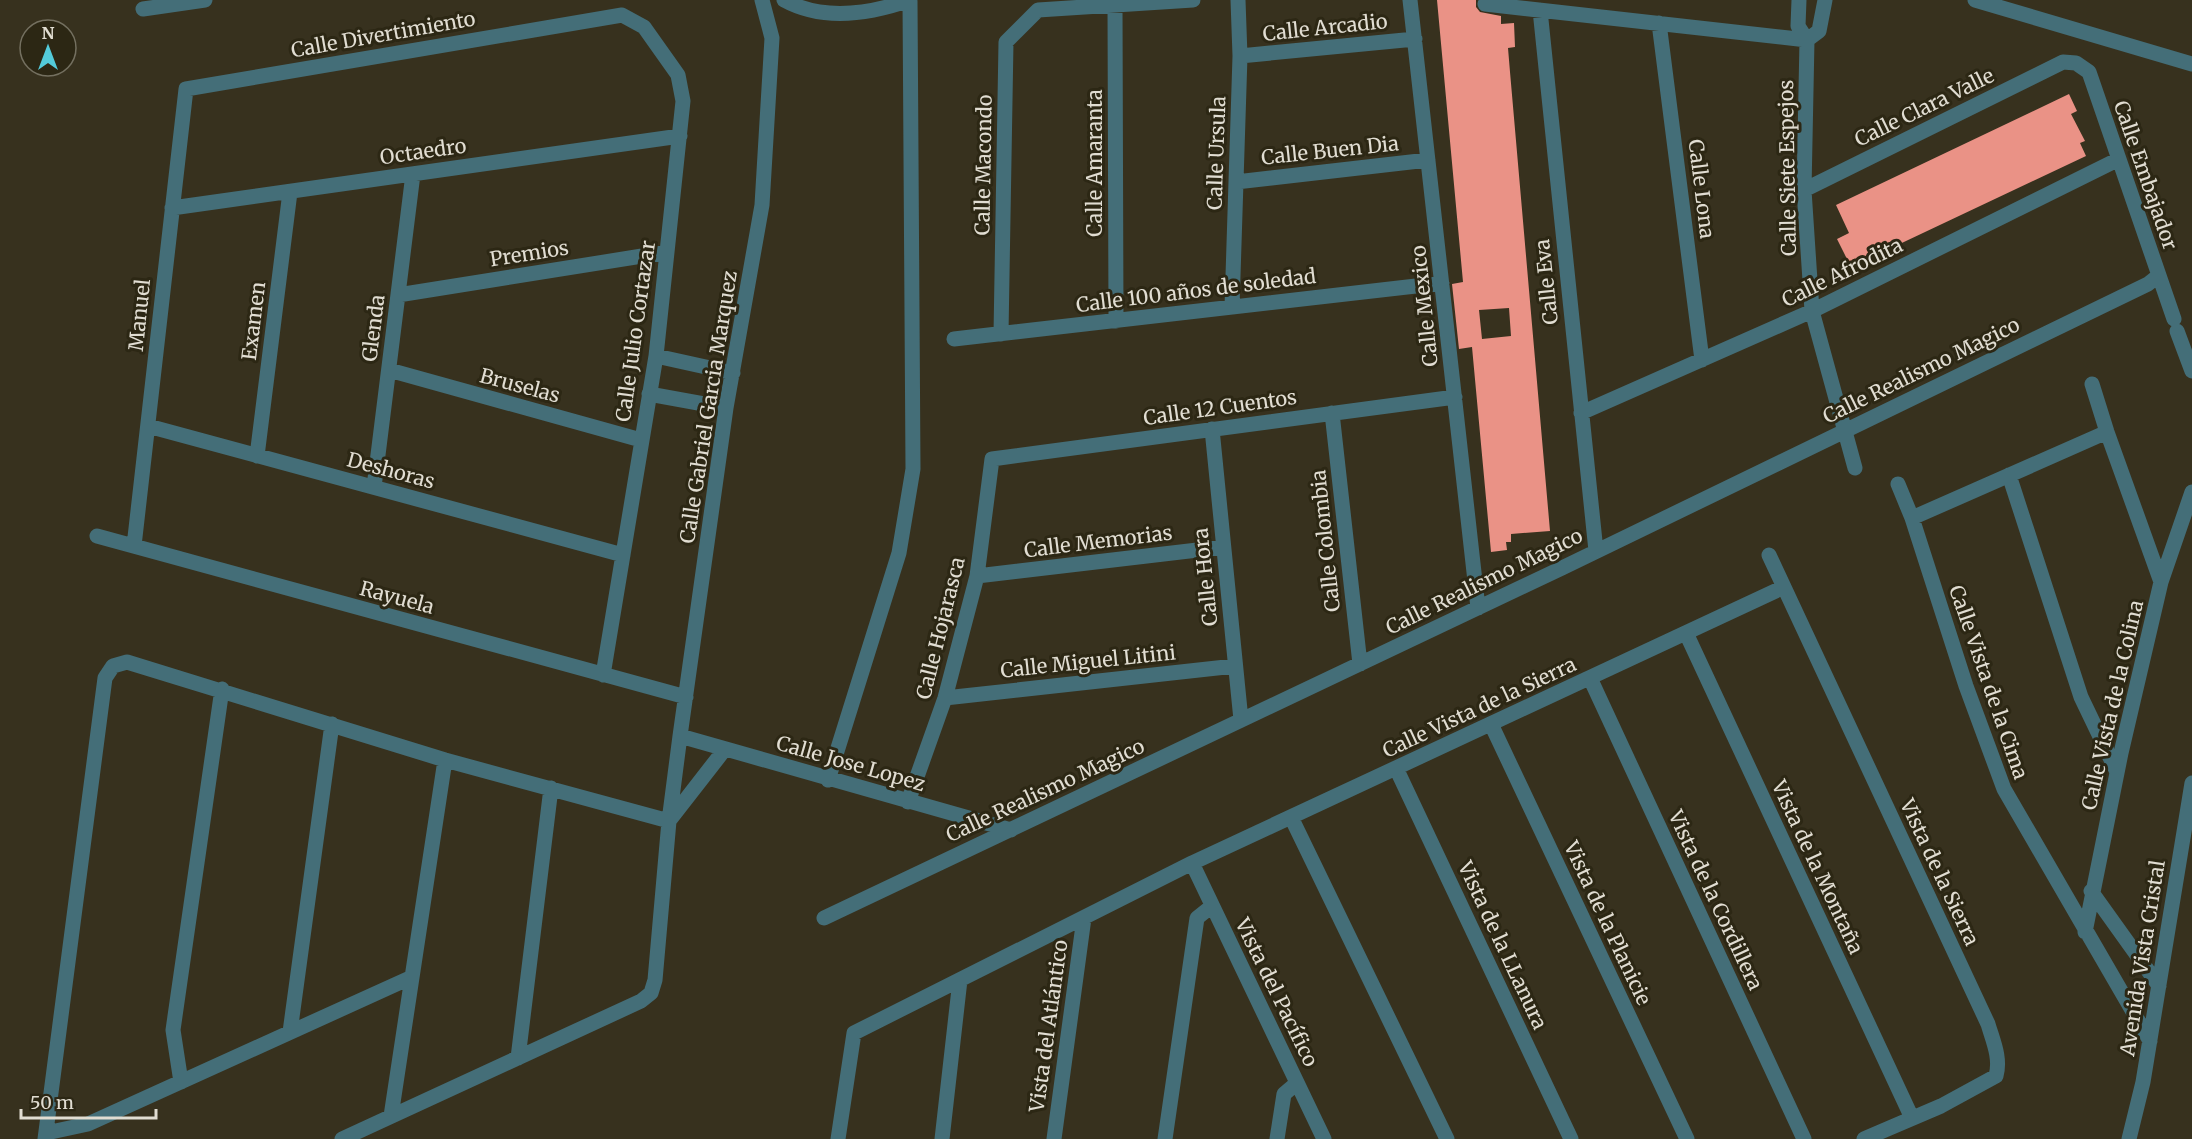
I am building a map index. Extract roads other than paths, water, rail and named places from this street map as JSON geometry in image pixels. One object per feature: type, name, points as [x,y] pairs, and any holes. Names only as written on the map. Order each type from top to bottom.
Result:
[{"type":"street","points":[[143,9],[205,0]]},
{"type":"street","name":"Calle Gabriel Garcia Marquez","points":[[518,1058],[641,1001],[651,993],[656,980],[669,821],[680,736],[726,408],[762,205],[772,38],[762,0]]},
{"type":"street","points":[[784,0],[793,5],[832,14],[872,13],[910,0],[913,469],[899,553],[828,780]]},
{"type":"street","points":[[1115,6],[1193,0]]},
{"type":"street","name":"Calle Ursula","points":[[1232,307],[1240,56],[1238,0]]},
{"type":"street","name":"Calle Mexico","points":[[1410,0],[1478,608]]},
{"type":"street","name":"Calle Siete Espejos","points":[[1799,0],[1798,26],[1807,40],[1804,190],[1812,311],[1856,468]]},
{"type":"street","points":[[1485,4],[1807,40],[1819,31],[1825,0]]},
{"type":"street","points":[[1975,0],[2192,64]]},
{"type":"street","name":"Calle Macondo","points":[[1001,334],[1006,42],[1038,10],[1115,6]]},
{"type":"street","name":"Calle Amaranta","points":[[1115,6],[1116,321]]},
{"type":"street","name":"Calle Eva","points":[[1540,10],[1596,551]]},
{"type":"street","name":"Calle Divertimiento","points":[[186,89],[622,15]]},
{"type":"street","name":"Calle Julio Cortazar","points":[[603,675],[656,356],[683,101],[678,75],[644,27],[622,15]]},
{"type":"street","name":"Calle Lona","points":[[1659,23],[1702,360]]},
{"type":"street","name":"Calle Arcadio","points":[[1240,56],[1415,39]]},
{"type":"street","name":"Calle Clara Valle","points":[[1804,190],[2063,62]]},
{"type":"street","name":"Calle Embajador","points":[[2063,62],[2076,63],[2089,72],[2117,160],[2192,371]]},
{"type":"street","name":"Manuel","points":[[134,546],[186,89]]},
{"type":"street","name":"Octaedro","points":[[172,208],[680,136]]},
{"type":"street","name":"Calle Buen Dia","points":[[1236,182],[1428,160]]},
{"type":"street","name":"Calle Afrodita","points":[[1581,413],[1812,311],[2117,160]]},
{"type":"street","name":"Glenda","points":[[374,487],[413,174]]},
{"type":"street","name":"Examen","points":[[257,456],[290,192]]},
{"type":"street","name":"Premios","points":[[398,295],[667,252]]},
{"type":"street","name":"Calle Realismo Magico","points":[[824,918],[1478,608],[2148,284],[2158,276]]},
{"type":"street","name":"Calle 100 años de soledad","points":[[954,339],[1442,283]]},
{"type":"street","points":[[656,356],[733,373]]},
{"type":"street","name":"Bruselas","points":[[389,370],[641,440]]},
{"type":"street","points":[[2092,384],[2161,582]]},
{"type":"street","points":[[649,394],[726,408]]},
{"type":"street","name":"Calle 12 Cuentos","points":[[992,459],[1455,397]]},
{"type":"street","name":"Calle Colombia","points":[[1332,413],[1360,664]]},
{"type":"street","name":"Deshoras","points":[[148,426],[623,555]]},
{"type":"street","name":"Calle Hora","points":[[1212,429],[1241,720]]},
{"type":"street","points":[[1912,518],[2107,432]]},
{"type":"street","name":"Calle Hojarasca","points":[[908,802],[945,698],[977,576],[992,459]]},
{"type":"street","points":[[2009,475],[2081,697],[2117,772]]},
{"type":"street","name":"Calle Vista de la Cima","points":[[1898,484],[1912,518],[1969,696],[2004,789],[2150,1041]]},
{"type":"street","name":"Calle Vista de la Colina","points":[[2085,932],[2091,891],[2161,582],[2192,492]]},
{"type":"street","name":"Rayuela","points":[[98,536],[686,697]]},
{"type":"street","name":"Calle Memorias","points":[[977,576],[1224,547]]},
{"type":"street","name":"Vista de la Sierra","points":[[1769,555],[1988,1024],[1999,1066],[1996,1076],[1979,1088],[1864,1139]]},
{"type":"street","name":"Calle Vista de la Sierra","points":[[838,1139],[854,1034],[1192,863],[1784,587]]},
{"type":"street","name":"Vista de la Montaña","points":[[1686,633],[1912,1118]]},
{"type":"street","points":[[412,976],[88,1124],[46,1136],[105,678],[113,666],[127,662],[222,689],[445,760],[669,821],[725,749]]},
{"type":"street","name":"Calle Miguel Litini","points":[[945,698],[1235,666]]},
{"type":"street","name":"Vista de la Cordillera","points":[[1590,678],[1804,1139]]},
{"type":"street","points":[[181,1082],[173,1030],[222,689]]},
{"type":"street","points":[[290,1032],[332,724]]},
{"type":"street","name":"Vista de la Planicie","points":[[1491,724],[1687,1139]]},
{"type":"street","name":"Calle Jose Lopez","points":[[680,736],[828,780],[1011,830]]},
{"type":"street","points":[[391,1116],[445,760]]},
{"type":"street","name":"Vista de la LLanura","points":[[1396,768],[1571,1139]]},
{"type":"street","name":"Avenida Vista Cristal","points":[[2129,1139],[2138,1109],[2192,783]]},
{"type":"street","points":[[342,1139],[518,1058],[551,788]]},
{"type":"street","points":[[1291,817],[1447,1139]]},
{"type":"street","name":"Vista del Pacífico","points":[[1192,863],[1324,1139]]},
{"type":"street","points":[[2091,891],[2159,986]]},
{"type":"street","points":[[1165,1139],[1197,918],[1212,906]]},
{"type":"street","name":"Vista del Atlántico","points":[[1054,1139],[1084,918]]},
{"type":"street","points":[[942,1139],[960,980]]},
{"type":"street","points":[[1277,1139],[1284,1094],[1297,1083]]}]
